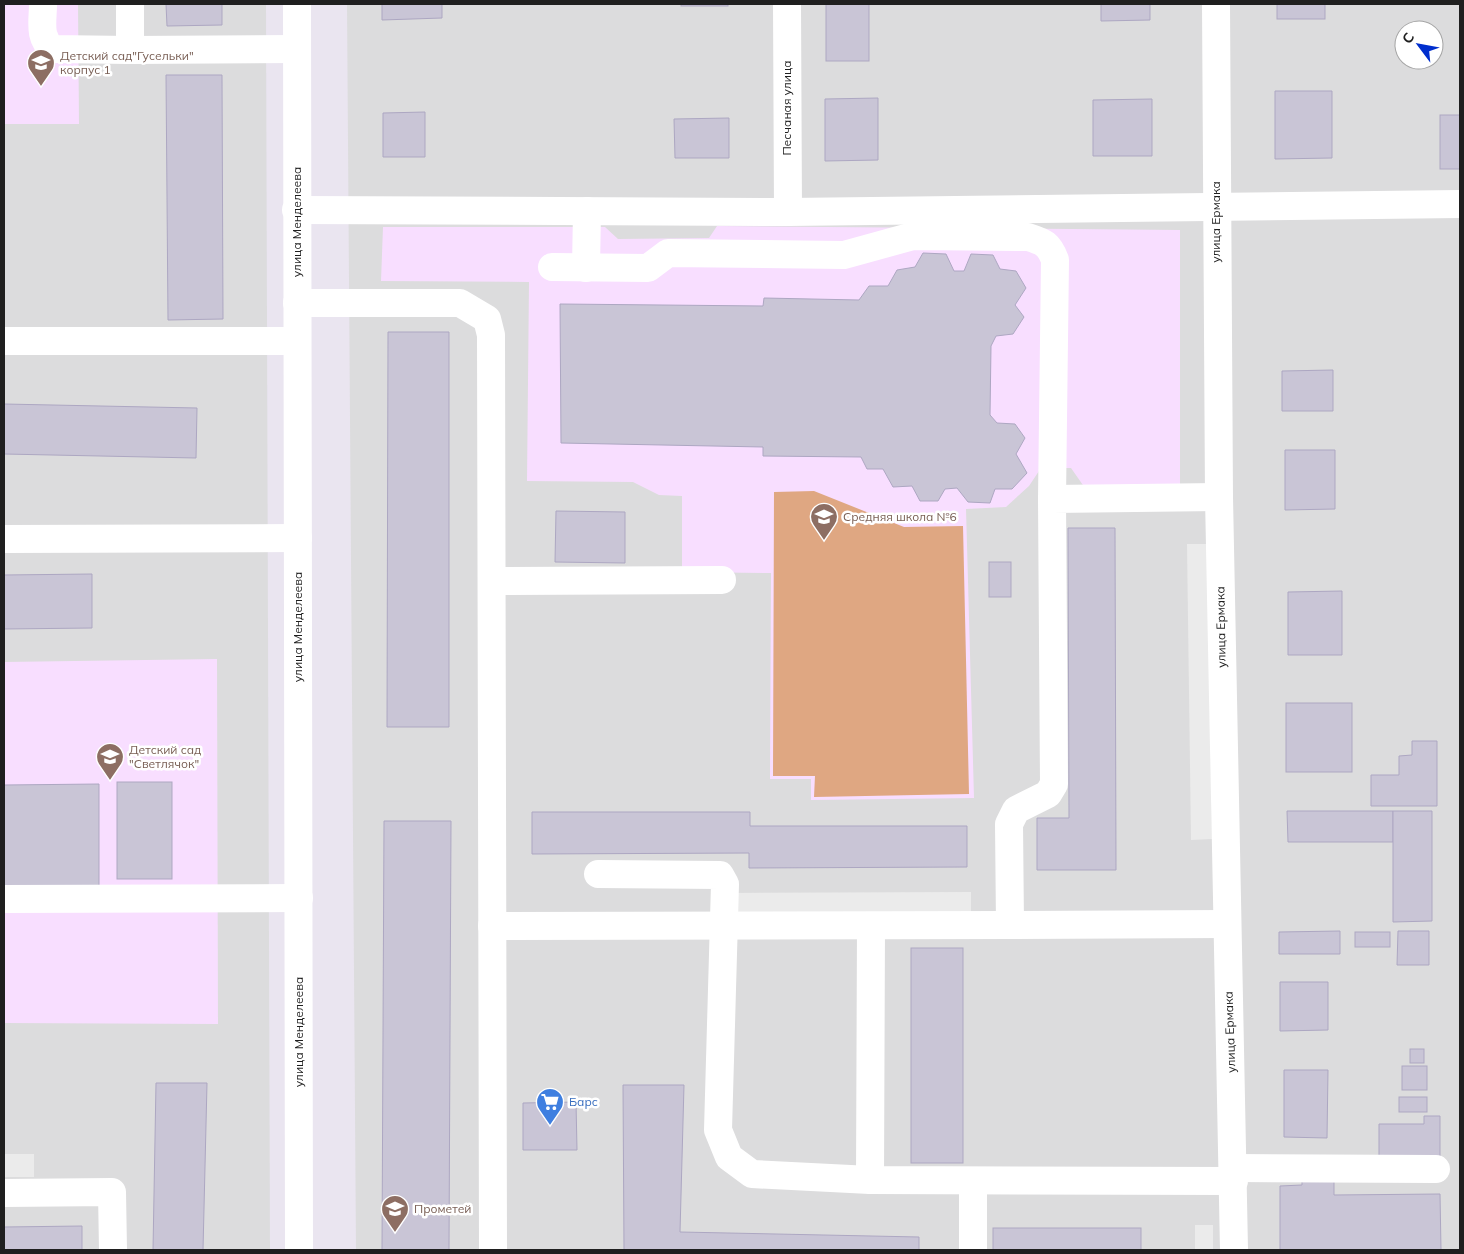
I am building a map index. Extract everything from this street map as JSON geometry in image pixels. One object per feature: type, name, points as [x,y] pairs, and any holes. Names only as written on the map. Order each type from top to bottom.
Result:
[{"type":"street","points":[[43,4],[42,36],[46,44],[53,49],[297,49]]},
{"type":"street","points":[[130,4],[130,50]]},
{"type":"street","name":"улица Менделеева","points":[[297,4],[299,1250]]},
{"type":"street","name":"Песчаная улица","points":[[786,4],[788,212]]},
{"type":"street","name":"улица Ермака","points":[[1216,4],[1219,497],[1234,1174],[1234,1250]]},
{"type":"street","points":[[296,210],[788,212],[1460,204]]},
{"type":"street","points":[[586,268],[587,211]]},
{"type":"street","points":[[552,267],[648,268],[668,254],[844,254],[913,236],[1028,237],[1040,241],[1050,248],[1055,260],[1052,499],[1054,784],[1048,794],[1016,810],[1009,824],[1010,925]]},
{"type":"street","points":[[297,303],[460,303],[487,319],[491,335],[493,1250]]},
{"type":"street","points":[[4,341],[297,341]]},
{"type":"street","points":[[1052,499],[1219,497]]},
{"type":"street","points":[[4,539],[298,538]]},
{"type":"street","points":[[493,581],[722,580]]},
{"type":"street","points":[[598,874],[720,875],[725,884],[718,1130],[729,1157],[752,1174],[870,1180],[973,1181],[1436,1169]]},
{"type":"street","points":[[4,899],[299,898]]},
{"type":"street","points":[[492,926],[725,927],[1227,924]]},
{"type":"street","points":[[870,1180],[871,926]]},
{"type":"street","points":[[973,1181],[973,1250]]},
{"type":"street","points":[[4,1193],[112,1192],[112,1250]]},
{"type":"shaded area","points":[[4,4],[266,4],[270,1250],[4,1250]]},
{"type":"shaded area","name":"Детский сад\"Гусельки\" корпус 1","points":[[4,4],[78,4],[79,124],[4,124]]},
{"type":"shaded area","points":[[347,4],[1460,4],[1460,1250],[356,1250]]},
{"type":"shaded area","name":"Средняя школа №6","points":[[717,226],[1180,230],[1180,487],[1085,488],[1071,468],[1041,468],[1029,486],[1006,507],[966,509],[974,798],[811,800],[811,779],[770,779],[771,573],[682,572],[682,496],[659,495],[633,482],[527,481],[529,282],[381,281],[383,227],[605,227],[618,239],[709,238]]},
{"type":"shaded area","points":[[814,491],[904,527],[963,526],[969,794],[814,797],[815,776],[773,776],[774,492]]},
{"type":"shaded area","points":[[1187,544],[1207,544],[1212,839],[1191,840]]},
{"type":"shaded area","name":"Детский сад \"Светлячок\"","points":[[217,659],[218,1024],[4,1023],[4,662]]},
{"type":"shaded area","points":[[971,892],[971,912],[728,913],[728,893]]},
{"type":"shaded area","points":[[4,1154],[34,1154],[34,1177],[4,1177]]},
{"type":"shaded area","points":[[1195,1225],[1213,1225],[1213,1250],[1195,1250]]},
{"type":"building","points":[[166,4],[222,4],[222,25],[167,26]]},
{"type":"building","points":[[382,4],[442,4],[442,18],[382,20]]},
{"type":"building","points":[[681,4],[728,4],[728,6],[681,6]]},
{"type":"building","points":[[826,4],[869,4],[869,61],[826,61]]},
{"type":"building","points":[[1101,4],[1150,4],[1150,20],[1101,21]]},
{"type":"building","points":[[1277,4],[1325,4],[1325,19],[1277,19]]},
{"type":"building","points":[[166,75],[222,75],[223,319],[168,320]]},
{"type":"building","points":[[1275,91],[1332,91],[1332,158],[1275,159]]},
{"type":"building","points":[[878,98],[878,160],[825,161],[825,99]]},
{"type":"building","points":[[1152,99],[1152,156],[1093,156],[1093,100]]},
{"type":"building","points":[[425,112],[425,157],[383,157],[383,113]]},
{"type":"building","points":[[1440,115],[1460,115],[1460,169],[1440,169]]},
{"type":"building","points":[[729,118],[729,158],[675,158],[674,119]]},
{"type":"building","points":[[923,253],[946,254],[954,271],[964,271],[971,254],[993,255],[1000,269],[1016,271],[1026,288],[1015,305],[1024,317],[1013,334],[996,336],[991,346],[990,415],[997,423],[1015,424],[1025,438],[1016,454],[1027,473],[1012,489],[995,489],[990,503],[968,502],[957,488],[945,489],[938,501],[920,501],[912,486],[893,487],[883,469],[867,469],[861,457],[763,456],[763,447],[561,443],[560,304],[763,306],[764,298],[859,300],[869,286],[888,286],[897,270],[915,267]]},
{"type":"building","points":[[388,332],[449,332],[449,727],[387,727]]},
{"type":"building","points":[[1333,370],[1333,411],[1282,411],[1282,371]]},
{"type":"building","points":[[4,404],[197,408],[196,458],[4,454]]},
{"type":"building","points":[[1285,450],[1335,450],[1335,509],[1285,510]]},
{"type":"building","points":[[556,511],[625,512],[625,563],[555,562]]},
{"type":"building","points":[[1068,528],[1115,528],[1116,870],[1037,870],[1037,818],[1069,818]]},
{"type":"building","points":[[989,562],[1011,562],[1011,597],[989,597]]},
{"type":"building","points":[[92,574],[92,628],[4,629],[4,575]]},
{"type":"building","points":[[1342,591],[1342,655],[1288,655],[1288,592]]},
{"type":"building","points":[[1286,703],[1352,703],[1352,772],[1286,772]]},
{"type":"building","points":[[1412,741],[1437,741],[1437,806],[1371,806],[1371,775],[1399,775],[1399,756],[1412,755]]},
{"type":"building","points":[[117,782],[172,782],[172,879],[117,879]]},
{"type":"building","points":[[99,784],[99,887],[4,888],[4,785]]},
{"type":"building","points":[[1287,811],[1393,811],[1393,842],[1288,842]]},
{"type":"building","points":[[1393,811],[1432,811],[1432,921],[1393,922]]},
{"type":"building","points":[[532,812],[750,812],[750,826],[967,826],[967,867],[749,868],[749,853],[532,854]]},
{"type":"building","points":[[384,821],[451,821],[449,1250],[382,1250]]},
{"type":"building","points":[[1340,931],[1340,954],[1279,954],[1279,932]]},
{"type":"building","points":[[1398,931],[1429,931],[1429,965],[1397,965]]},
{"type":"building","points":[[1355,932],[1390,932],[1390,947],[1355,947]]},
{"type":"building","points":[[911,948],[963,948],[963,1163],[911,1163]]},
{"type":"building","points":[[1280,982],[1328,982],[1328,1030],[1280,1031]]},
{"type":"building","points":[[1410,1049],[1424,1049],[1424,1063],[1410,1063]]},
{"type":"building","points":[[1402,1066],[1427,1066],[1427,1090],[1402,1090]]},
{"type":"building","points":[[1284,1070],[1328,1070],[1327,1138],[1284,1137]]},
{"type":"building","points":[[156,1083],[207,1083],[203,1250],[153,1250]]},
{"type":"building","points":[[623,1085],[684,1085],[680,1232],[919,1237],[919,1250],[624,1250]]},
{"type":"building","points":[[1399,1097],[1427,1097],[1427,1112],[1399,1112]]},
{"type":"building","name":"Барс","points":[[576,1102],[577,1150],[523,1150],[523,1103]]},
{"type":"building","points":[[1424,1116],[1440,1116],[1440,1159],[1379,1159],[1379,1124],[1424,1124]]},
{"type":"building","points":[[1302,1178],[1334,1178],[1334,1195],[1440,1194],[1441,1250],[1280,1250],[1280,1186],[1302,1185]]},
{"type":"building","points":[[82,1226],[82,1250],[4,1250],[4,1227]]},
{"type":"building","points":[[993,1228],[1141,1228],[1141,1250],[993,1250]]},
{"type":"place","name":"Детский сад\"Гусельки\" корпус 1","points":[[41,87]]},
{"type":"place","name":"Средняя школа №6","points":[[824,541]]},
{"type":"place","name":"Детский сад \"Светлячок\"","points":[[110,781]]},
{"type":"place","name":"Барс","points":[[550,1126]]},
{"type":"place","name":"Прометей","points":[[395,1233]]}]
